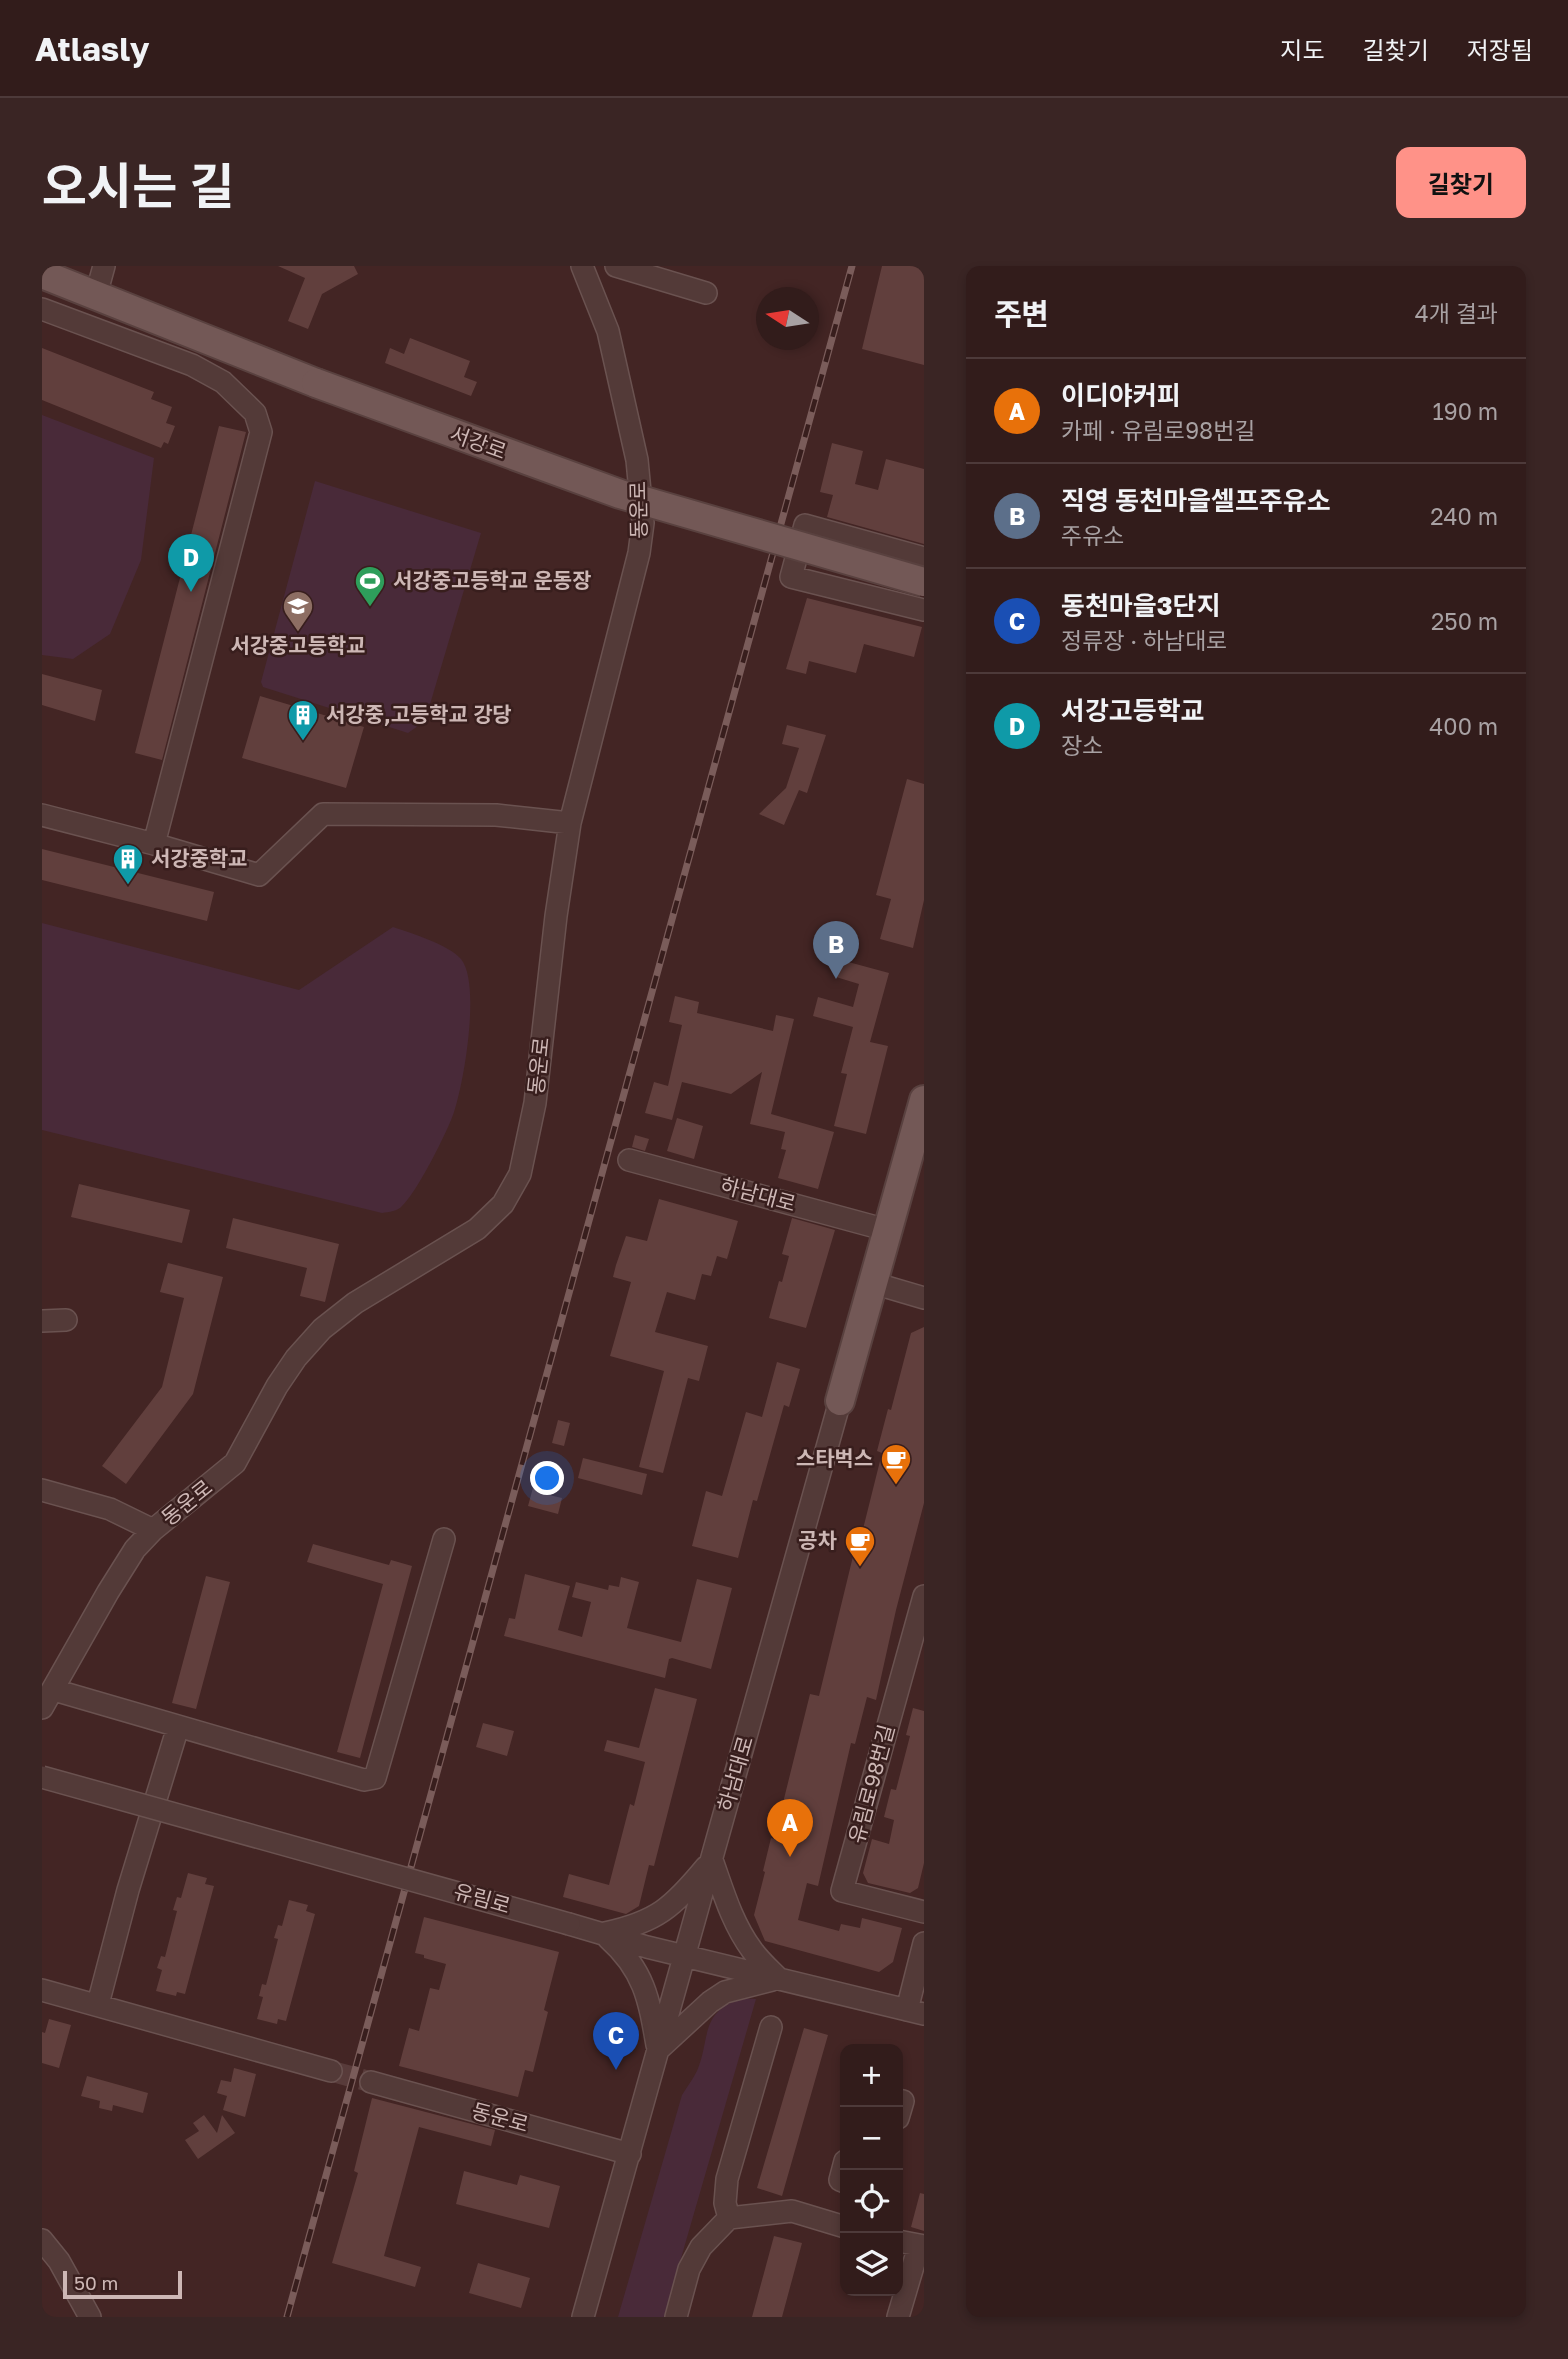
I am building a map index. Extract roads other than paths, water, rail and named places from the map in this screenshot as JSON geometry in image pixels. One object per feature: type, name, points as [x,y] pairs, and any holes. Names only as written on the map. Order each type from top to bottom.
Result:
[{"type":"main road","name":"서강로","points":[[42,274],[316,383],[620,494],[924,582]]},
{"type":"main road","name":"하남대로","points":[[840,1401],[924,1100]]},
{"type":"street","points":[[96,295],[104,266]]},
{"type":"street","name":"동운로","points":[[42,1708],[135,1549],[153,1530],[235,1463],[277,1386],[296,1358],[322,1329],[355,1303],[477,1229],[503,1204],[520,1174],[535,1103],[556,916],[570,823],[639,552],[643,523],[637,460],[608,331],[582,266]]},
{"type":"street","points":[[616,266],[706,293]]},
{"type":"street","points":[[42,309],[192,365],[223,382],[255,413],[261,432],[154,844]]},
{"type":"street","points":[[924,558],[805,525],[791,577],[924,610]]},
{"type":"street","points":[[42,816],[154,844],[259,875],[323,814],[496,815],[570,823]]},
{"type":"street","name":"하남대로","points":[[629,1160],[887,1230]]},
{"type":"street","points":[[873,1283],[924,1298]]},
{"type":"street","points":[[42,1321],[66,1320]]},
{"type":"street","name":"하남대로","points":[[583,2317],[840,1401]]},
{"type":"street","points":[[42,1490],[110,1509],[153,1530]]},
{"type":"street","points":[[54,1690],[365,1780],[375,1778],[443,1539]]},
{"type":"street","name":"유림로98번길","points":[[924,1596],[842,1891],[924,1912]]},
{"type":"street","points":[[98,2004],[128,1890],[178,1727]]},
{"type":"street","name":"유림로","points":[[42,1777],[684,1956],[916,2012]]},
{"type":"street","points":[[603,1933],[648,1921],[667,1909],[682,1897],[712,1860]]},
{"type":"street","points":[[658,2050],[710,2002],[725,1992],[778,1978],[752,1950],[739,1930],[729,1910],[712,1860]]},
{"type":"street","points":[[603,1933],[624,1952],[639,1973],[649,1998],[658,2050]]},
{"type":"street","points":[[916,2012],[924,1943]]},
{"type":"street","points":[[42,1990],[331,2070]]},
{"type":"street","points":[[729,2218],[725,2203],[727,2179],[771,2027]]},
{"type":"street","name":"동운로","points":[[371,2082],[630,2154]]},
{"type":"street","points":[[676,2317],[689,2269],[701,2247],[729,2218],[792,2211],[840,2225]]},
{"type":"street","points":[[42,2240],[59,2261],[90,2317]]},
{"type":"street","points":[[898,2317],[921,2246],[903,2242]]},
{"type":"tunnel","points":[[331,2071],[371,2082]]},
{"type":"railway","points":[[287,2317],[852,266]]},
{"type":"place","name":"서강고등학교","points":[[191,592]]},
{"type":"place","name":"서강중고등학교 운동장","points":[[370,608]]},
{"type":"place","name":"서강중고등학교","points":[[298,633]]},
{"type":"place","name":"서강중,고등학교 강당","points":[[303,742]]},
{"type":"place","name":"서강중학교","points":[[128,886]]},
{"type":"place","name":"직영 동천마을셀프주유소","points":[[836,979]]},
{"type":"place","name":"스타벅스","points":[[896,1486]]},
{"type":"place","name":"공차","points":[[860,1568]]},
{"type":"place","name":"이디야커피","points":[[790,1857]]},
{"type":"place","name":"동천마을3단지","points":[[616,2070]]}]
